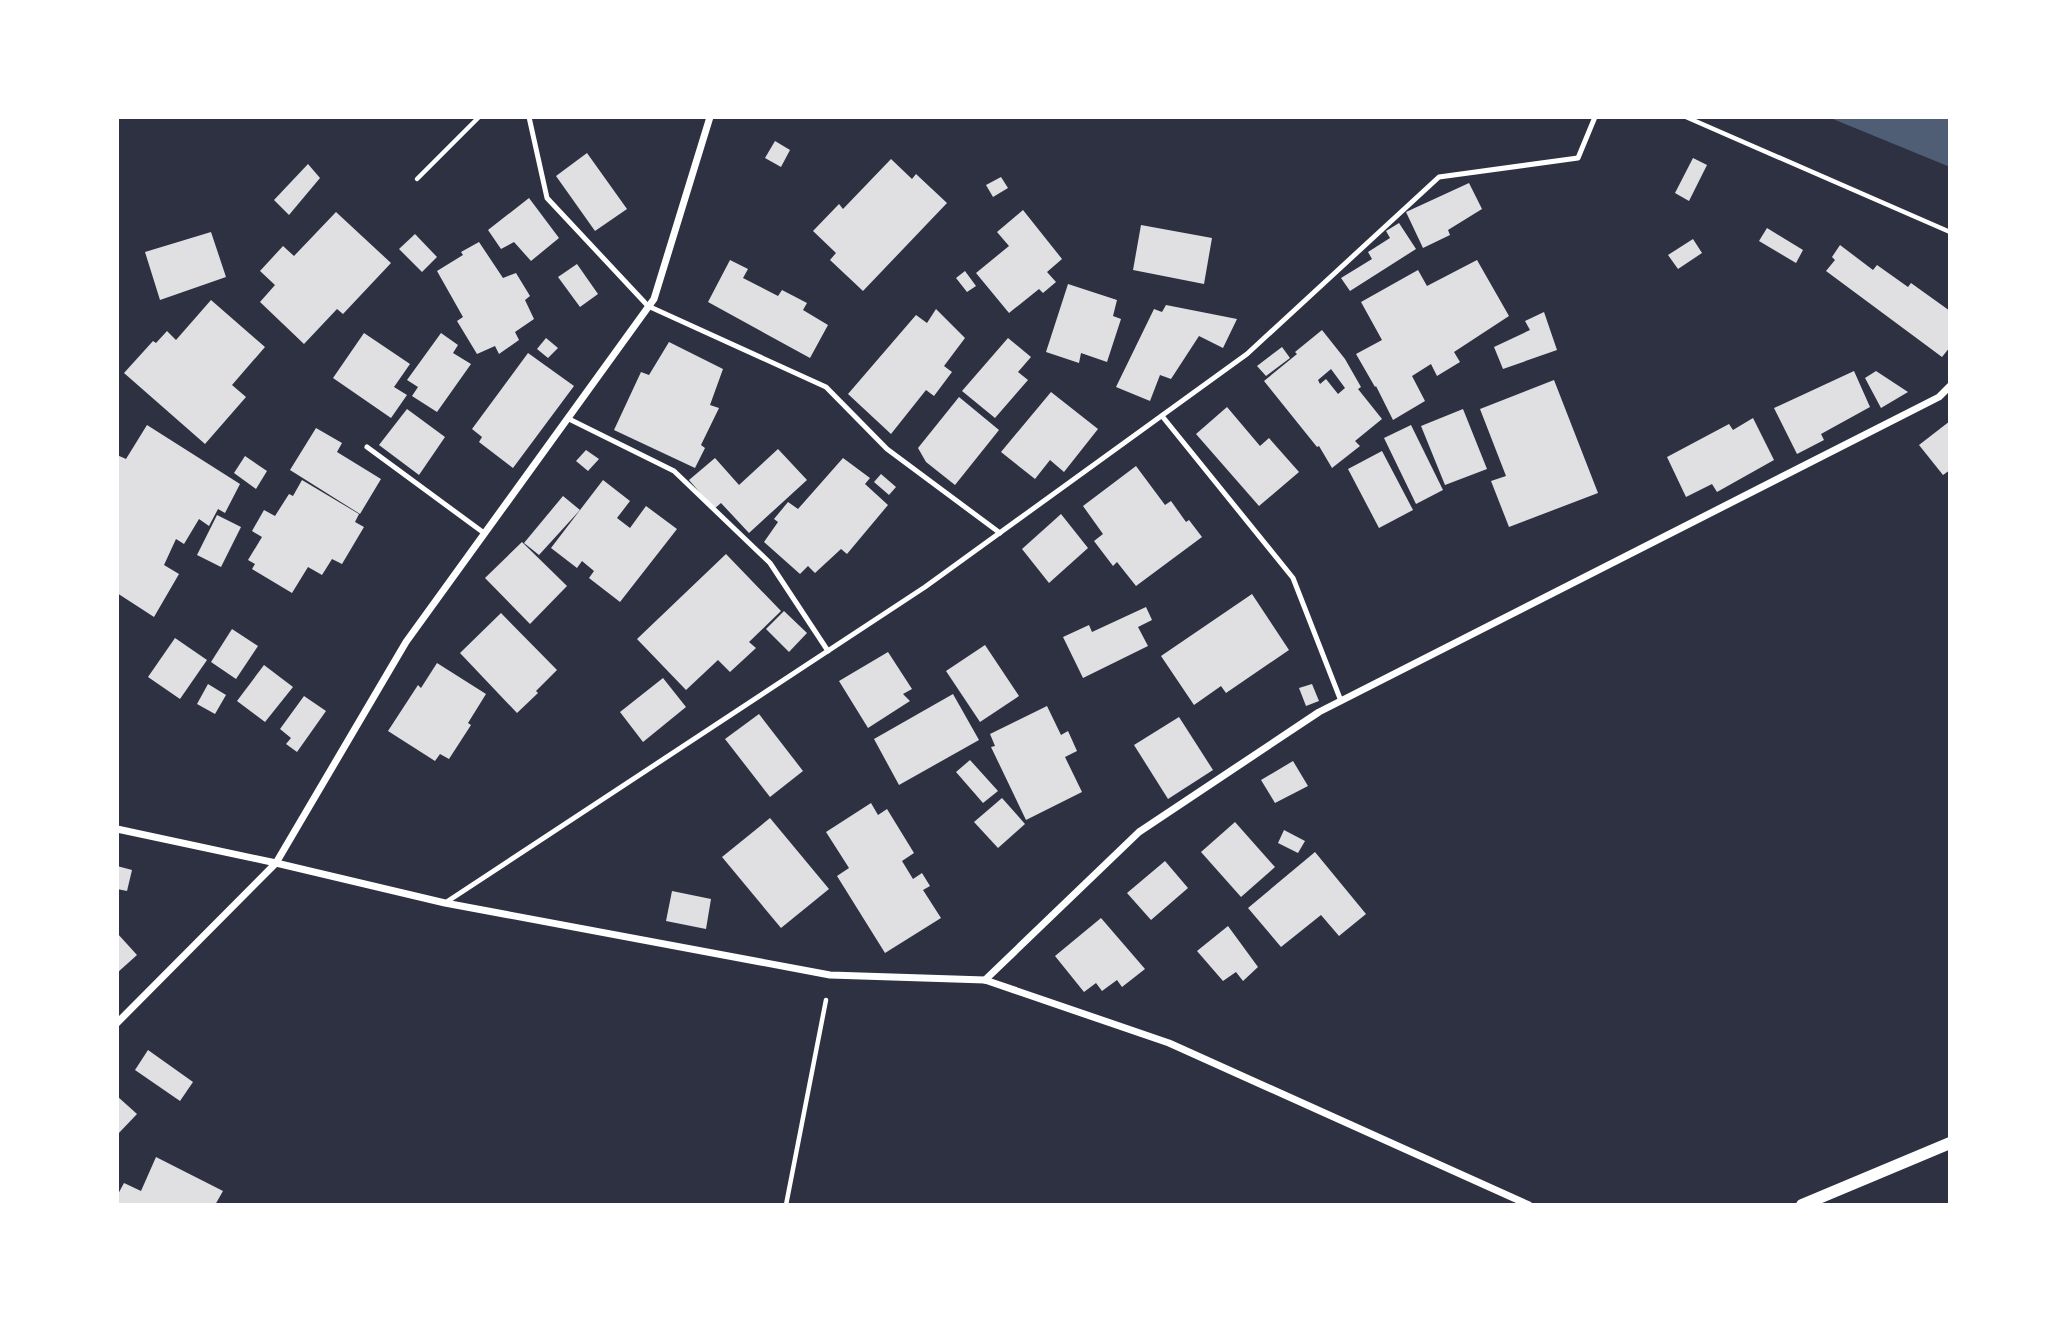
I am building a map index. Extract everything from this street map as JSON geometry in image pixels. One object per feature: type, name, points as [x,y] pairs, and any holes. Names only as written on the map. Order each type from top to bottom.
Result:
[{"type":"street","points":[[117,1023],[276,863],[406,642],[654,299],[710,117]]},
{"type":"street","points":[[985,980],[1139,832],[1319,712],[1939,397],[1949,388]]},
{"type":"street","points":[[117,829],[445,903],[830,975],[985,980],[1169,1043],[1529,1205]]},
{"type":"street","points":[[1802,1205],[1950,1143]]},
{"type":"lane","points":[[529,117],[547,198],[648,306],[827,387],[887,449],[1000,533]]},
{"type":"lane","points":[[445,903],[925,587],[1247,354],[1439,177],[1578,159],[1595,117]]},
{"type":"lane","points":[[1162,416],[1293,578],[1341,701]]},
{"type":"lane","points":[[567,418],[674,471],[770,564],[828,651]]},
{"type":"lane","points":[[367,447],[484,533]]},
{"type":"path","points":[[417,179],[479,117]]},
{"type":"path","points":[[1686,117],[1950,232]]},
{"type":"path","points":[[786,1205],[830,975]]},
{"type":"water","points":[[1828,117],[1950,117],[1950,167]]},
{"type":"building","points":[[775,141],[790,150],[781,167],[765,158]]},
{"type":"building","points":[[587,153],[627,209],[595,231],[556,176]]},
{"type":"building","points":[[1693,158],[1707,165],[1689,201],[1675,193]]},
{"type":"building","points":[[891,159],[912,179],[916,174],[947,203],[863,291],[830,260],[836,253],[813,231],[839,204],[843,209]]},
{"type":"building","points":[[308,164],[320,178],[289,215],[274,200]]},
{"type":"building","points":[[1001,177],[1008,188],[993,197],[986,185]]},
{"type":"building","points":[[1469,183],[1482,209],[1448,230],[1450,235],[1423,248],[1406,212]]},
{"type":"building","points":[[529,198],[559,238],[531,261],[514,242],[501,249],[488,230]]},
{"type":"building","points":[[1023,210],[1062,259],[1047,272],[1056,282],[1043,293],[1039,289],[1009,313],[976,273],[1009,246],[997,232]]},
{"type":"building","points":[[336,212],[391,263],[343,314],[337,309],[304,344],[260,302],[275,285],[260,271],[283,246],[294,256]]},
{"type":"building","points":[[1399,223],[1416,249],[1350,291],[1341,278],[1372,259],[1368,252],[1390,238],[1386,231]]},
{"type":"building","points":[[1141,225],[1212,238],[1204,284],[1133,270]]},
{"type":"building","points":[[1767,228],[1803,250],[1796,263],[1759,241]]},
{"type":"building","points":[[211,232],[226,277],[160,300],[145,252]]},
{"type":"building","points":[[415,234],[437,257],[422,272],[399,249]]},
{"type":"building","points":[[1693,239],[1702,253],[1678,269],[1668,255]]},
{"type":"building","points":[[479,242],[503,278],[516,273],[530,296],[525,300],[534,319],[515,332],[519,340],[499,354],[495,346],[477,354],[457,321],[463,317],[437,271]]},
{"type":"building","points":[[1840,245],[1873,270],[1877,265],[1908,287],[1911,283],[1950,311],[1950,347],[1942,357],[1826,271],[1835,260],[1832,257]]},
{"type":"building","points":[[730,260],[748,269],[743,278],[778,296],[782,290],[807,303],[803,310],[828,325],[810,358],[708,302]]},
{"type":"building","points":[[1477,260],[1509,316],[1454,352],[1460,362],[1437,376],[1431,364],[1412,376],[1425,401],[1393,420],[1356,354],[1382,340],[1361,302],[1418,270],[1427,286]]},
{"type":"building","points":[[577,264],[598,294],[580,307],[558,277]]},
{"type":"building","points":[[965,271],[976,286],[967,292],[956,278]]},
{"type":"building","points":[[1068,284],[1117,300],[1113,316],[1121,319],[1107,362],[1081,353],[1079,363],[1046,352]]},
{"type":"building","points":[[211,300],[265,347],[232,385],[246,397],[205,444],[124,373],[153,341],[156,343],[167,331],[176,340]]},
{"type":"building","points":[[1166,305],[1237,319],[1223,348],[1199,336],[1171,379],[1160,375],[1150,401],[1116,387],[1154,309],[1162,312]]},
{"type":"building","points":[[936,309],[965,338],[944,366],[952,372],[934,396],[926,390],[891,434],[848,394],[916,315],[927,323]]},
{"type":"building","points":[[1544,312],[1557,350],[1503,369],[1494,347],[1530,330],[1525,321]]},
{"type":"building","points":[[1322,330],[1345,359],[1361,387],[1358,389],[1382,419],[1355,441],[1360,446],[1332,468],[1319,446],[1317,447],[1264,381],[1297,354],[1295,352]],"holes":[[[1331,369],[1345,388],[1338,394],[1326,379],[1320,384],[1318,380]]]},
{"type":"building","points":[[364,333],[410,364],[394,387],[407,395],[391,418],[333,378]]},
{"type":"building","points":[[441,333],[458,345],[453,353],[471,364],[437,412],[412,396],[418,387],[407,380]]},
{"type":"building","points":[[546,338],[558,348],[548,358],[537,349]]},
{"type":"building","points":[[1008,338],[1031,357],[1018,372],[1028,380],[995,418],[962,391]]},
{"type":"building","points":[[669,342],[723,369],[710,405],[719,408],[701,445],[705,448],[695,468],[614,430],[641,372],[649,375]]},
{"type":"building","points":[[1282,347],[1290,358],[1266,376],[1257,366]]},
{"type":"building","points":[[528,353],[574,386],[513,468],[479,442],[482,437],[472,429]]},
{"type":"building","points":[[1854,371],[1870,407],[1821,434],[1824,440],[1797,454],[1774,408]]},
{"type":"building","points":[[1876,371],[1908,392],[1881,408],[1865,378]]},
{"type":"building","points":[[1554,380],[1598,493],[1509,527],[1491,481],[1506,476],[1480,409]]},
{"type":"building","points":[[1051,392],[1098,429],[1064,472],[1050,460],[1035,479],[1001,452]]},
{"type":"building","points":[[959,397],[999,430],[955,485],[926,462],[918,448]]},
{"type":"building","points":[[1227,407],[1260,446],[1269,438],[1299,472],[1259,506],[1196,434]]},
{"type":"building","points":[[407,409],[445,437],[419,475],[379,445]]},
{"type":"building","points":[[1463,409],[1487,469],[1445,485],[1421,426]]},
{"type":"building","points":[[1753,418],[1774,460],[1717,492],[1712,484],[1686,497],[1667,457],[1729,424],[1733,430]]},
{"type":"building","points":[[1950,421],[1950,470],[1943,475],[1919,445]]},
{"type":"building","points":[[147,425],[240,484],[225,513],[218,509],[209,526],[199,519],[184,544],[176,539],[164,565],[179,574],[154,617],[117,593],[117,455],[126,459]]},
{"type":"building","points":[[1411,425],[1443,490],[1416,504],[1384,438]]},
{"type":"building","points":[[316,428],[342,443],[337,452],[381,479],[360,514],[290,470]]},
{"type":"building","points":[[778,449],[807,480],[749,533],[721,503],[714,509],[689,480],[715,458],[739,485]]},
{"type":"building","points":[[586,450],[599,459],[588,471],[576,461]]},
{"type":"building","points":[[1382,451],[1413,510],[1379,528],[1348,469]]},
{"type":"building","points":[[245,456],[267,471],[256,489],[234,473]]},
{"type":"building","points":[[843,458],[870,478],[865,484],[888,505],[847,554],[841,549],[815,573],[808,566],[800,574],[764,542],[778,522],[774,519],[788,502],[798,509]]},
{"type":"building","points":[[1136,466],[1165,505],[1171,501],[1186,522],[1189,520],[1202,537],[1136,586],[1117,562],[1113,566],[1094,541],[1103,534],[1083,506]]},
{"type":"building","points":[[881,474],[896,487],[889,495],[874,482]]},
{"type":"building","points":[[302,480],[359,514],[355,522],[364,527],[342,564],[332,559],[322,575],[308,567],[292,593],[252,569],[255,564],[248,560],[262,537],[252,531],[264,510],[275,516],[289,494],[293,496]]},
{"type":"building","points":[[603,480],[630,501],[617,518],[630,528],[646,506],[677,529],[620,602],[589,578],[594,571],[582,561],[577,568],[551,548]]},
{"type":"building","points":[[563,496],[580,510],[539,555],[524,543]]},
{"type":"building","points":[[1061,514],[1088,548],[1049,583],[1022,549]]},
{"type":"building","points":[[217,515],[241,527],[221,567],[197,555]]},
{"type":"building","points":[[522,542],[567,586],[530,624],[485,578]]},
{"type":"building","points":[[726,554],[781,611],[749,642],[756,648],[730,672],[718,660],[686,690],[637,639]]},
{"type":"building","points":[[1252,594],[1289,650],[1226,693],[1221,686],[1194,705],[1161,656]]},
{"type":"building","points":[[1146,607],[1152,620],[1138,627],[1148,646],[1083,678],[1063,637],[1089,625],[1092,632]]},
{"type":"building","points":[[784,611],[807,633],[789,652],[766,629]]},
{"type":"building","points":[[501,613],[557,670],[517,713],[460,653]]},
{"type":"building","points":[[232,629],[258,646],[236,679],[211,662]]},
{"type":"building","points":[[175,638],[207,660],[180,699],[148,677]]},
{"type":"building","points":[[985,645],[1019,696],[980,722],[946,671]]},
{"type":"building","points":[[888,652],[912,689],[903,694],[910,701],[868,728],[839,681]]},
{"type":"building","points":[[437,663],[486,694],[468,723],[471,725],[449,759],[440,754],[435,761],[388,731],[418,685],[421,688]]},
{"type":"building","points":[[264,665],[293,687],[265,722],[237,701]]},
{"type":"building","points":[[663,678],[686,707],[643,742],[620,712]]},
{"type":"building","points":[[208,684],[226,695],[215,714],[197,704]]},
{"type":"building","points":[[1312,684],[1319,701],[1306,706],[1299,688]]},
{"type":"building","points":[[953,694],[979,740],[899,785],[874,739]]},
{"type":"building","points":[[304,696],[326,711],[297,752],[286,744],[291,738],[280,729]]},
{"type":"building","points":[[1047,706],[1061,735],[1068,731],[1077,751],[1065,757],[1082,792],[1026,820],[991,747],[995,746],[990,734]]},
{"type":"building","points":[[759,714],[803,771],[770,797],[725,739]]},
{"type":"building","points":[[1179,717],[1213,770],[1168,799],[1134,745]]},
{"type":"building","points":[[970,760],[998,791],[983,803],[956,772]]},
{"type":"building","points":[[1293,761],[1308,786],[1275,803],[1261,780]]},
{"type":"building","points":[[1002,798],[1025,824],[998,848],[974,822]]},
{"type":"building","points":[[871,803],[878,815],[887,809],[914,853],[902,861],[913,879],[922,873],[930,886],[923,890],[941,918],[885,953],[837,876],[849,868],[826,832]]},
{"type":"building","points":[[770,818],[829,889],[781,928],[722,857]]},
{"type":"building","points":[[1235,822],[1275,867],[1241,897],[1201,852]]},
{"type":"building","points":[[1284,830],[1305,841],[1298,853],[1278,843]]},
{"type":"building","points":[[1315,852],[1366,914],[1339,936],[1321,915],[1281,947],[1248,908]]},
{"type":"building","points":[[1165,861],[1188,888],[1151,920],[1127,893]]},
{"type":"building","points":[[117,866],[132,870],[127,891],[117,889]]},
{"type":"building","points":[[672,891],[711,899],[706,929],[666,921]]},
{"type":"building","points":[[1101,918],[1145,969],[1122,987],[1117,980],[1102,991],[1096,983],[1084,992],[1055,956]]},
{"type":"building","points":[[1228,926],[1258,967],[1243,981],[1236,972],[1223,981],[1197,951]]},
{"type":"building","points":[[117,933],[137,955],[117,973]]},
{"type":"building","points":[[148,1050],[193,1082],[180,1101],[135,1070]]},
{"type":"building","points":[[117,1096],[137,1114],[117,1135]]},
{"type":"building","points":[[156,1157],[223,1191],[215,1205],[117,1205],[117,1196],[124,1183],[141,1191]]}]
